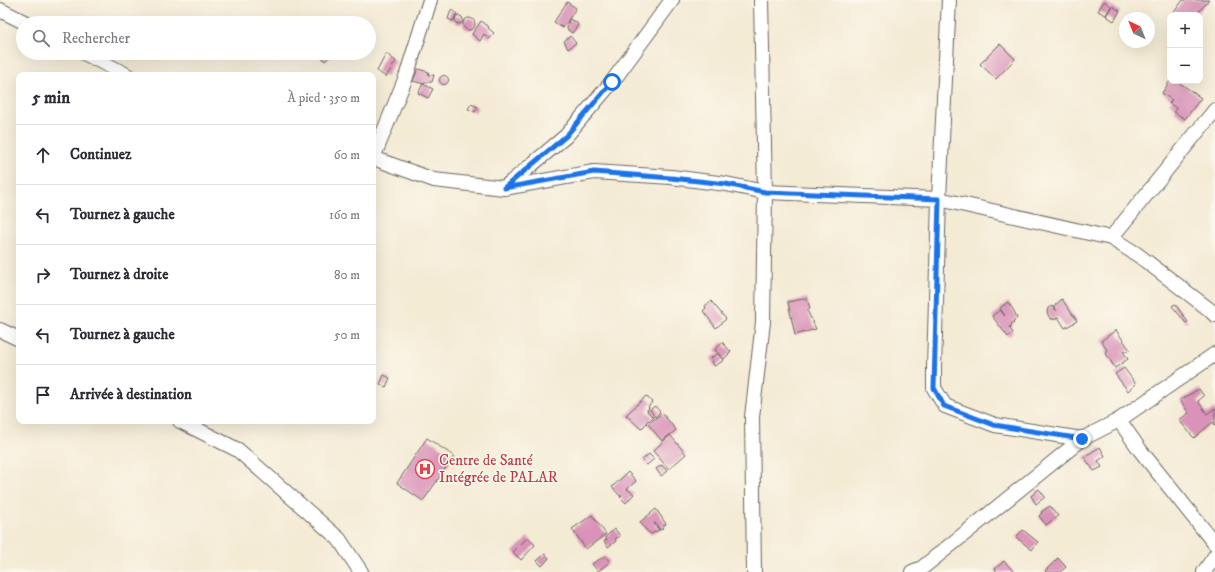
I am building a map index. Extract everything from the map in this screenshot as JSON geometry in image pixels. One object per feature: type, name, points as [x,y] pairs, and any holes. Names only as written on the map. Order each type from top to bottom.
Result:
[{"type":"street","points":[[376,151],[406,77],[430,0]]},
{"type":"street","points":[[504,188],[566,136],[612,82],[672,0]]},
{"type":"street","points":[[754,572],[752,417],[762,322],[765,192],[761,0]]},
{"type":"street","points":[[949,0],[939,199],[934,388],[944,406],[994,425],[1082,439]]},
{"type":"street","points":[[0,10],[16,18]]},
{"type":"street","points":[[98,60],[121,72]]},
{"type":"street","points":[[1111,238],[1215,110]]},
{"type":"street","points":[[376,159],[434,180],[504,188],[594,172],[679,178],[726,184],[765,192],[939,199],[1111,238],[1138,255],[1215,315]]},
{"type":"street","points":[[0,330],[16,338]]},
{"type":"street","points":[[920,571],[1082,439],[1119,420],[1215,354]]},
{"type":"street","points":[[1119,420],[1140,450],[1215,544]]},
{"type":"street","points":[[186,424],[238,450],[339,539],[361,572]]},
{"type":"street","points":[[1204,572],[1215,556]]},
{"type":"building","points":[[1183,0],[1209,0],[1199,12],[1174,12]]},
{"type":"building","points":[[1104,1],[1111,6],[1106,15],[1098,11]]},
{"type":"building","points":[[567,2],[576,8],[563,28],[554,22]]},
{"type":"building","points":[[1112,6],[1120,11],[1114,21],[1106,16]]},
{"type":"building","points":[[451,10],[457,13],[453,21],[448,19]]},
{"type":"building","points":[[457,16],[461,16],[463,20],[461,24],[457,24],[455,22],[455,18]]},
{"type":"building","points":[[469,18],[473,20],[475,24],[473,28],[469,30],[465,28],[463,24],[465,20]]},
{"type":"building","points":[[569,19],[576,22],[578,25],[572,33],[567,29]]},
{"type":"building","points":[[481,21],[494,33],[489,39],[484,34],[480,41],[472,34]]},
{"type":"building","points":[[570,36],[576,43],[568,49],[564,41]]},
{"type":"building","points":[[1000,44],[1015,59],[996,79],[980,64]]},
{"type":"building","points":[[386,54],[396,61],[386,77],[377,71]]},
{"type":"building","points":[[418,69],[429,72],[428,75],[434,75],[432,82],[424,82],[424,84],[413,81]]},
{"type":"building","points":[[444,75],[449,80],[444,85],[439,80]]},
{"type":"building","points":[[423,84],[433,89],[428,98],[418,93]]},
{"type":"building","points":[[1168,84],[1181,84],[1201,98],[1185,119],[1174,112],[1176,108],[1169,103],[1172,100],[1162,93]]},
{"type":"building","points":[[471,104],[478,107],[475,112],[468,109]]},
{"type":"building","points":[[807,298],[810,309],[807,310],[816,329],[795,335],[788,302]]},
{"type":"building","points":[[1062,299],[1077,321],[1065,328],[1058,317],[1051,320],[1047,313],[1048,308],[1052,306],[1057,311],[1054,306]]},
{"type":"building","points":[[711,301],[726,319],[716,328],[703,311],[706,308],[705,306]]},
{"type":"building","points":[[1008,302],[1017,318],[1011,324],[1012,326],[1009,327],[1013,333],[1008,337],[992,316],[1000,310],[1005,316],[1000,308]]},
{"type":"building","points":[[1175,304],[1188,322],[1186,323],[1172,306]]},
{"type":"building","points":[[1116,330],[1130,350],[1125,352],[1122,350],[1128,359],[1115,368],[1105,352],[1107,350],[1101,341]]},
{"type":"building","points":[[722,342],[731,352],[724,359],[715,350]]},
{"type":"building","points":[[717,354],[724,360],[714,366],[711,358]]},
{"type":"building","points":[[1124,368],[1136,384],[1128,391],[1115,374]]},
{"type":"building","points":[[384,375],[390,378],[386,387],[380,384]]},
{"type":"building","points":[[1199,389],[1204,396],[1198,401],[1207,414],[1215,408],[1215,425],[1213,422],[1194,438],[1179,420],[1189,413],[1180,400]]},
{"type":"building","points":[[646,396],[652,402],[647,411],[653,417],[646,422],[647,423],[641,429],[626,415]]},
{"type":"building","points":[[655,406],[660,412],[655,417],[650,410]]},
{"type":"building","points":[[662,413],[676,430],[662,441],[648,424]]},
{"type":"building","points":[[670,435],[686,454],[669,469],[653,451]]},
{"type":"building","name":"Centre de Santé Intégrée de PALAR","points":[[427,438],[454,456],[423,501],[397,483]]},
{"type":"building","points":[[1100,447],[1105,456],[1098,461],[1102,467],[1094,471],[1084,457]]},
{"type":"building","points":[[649,454],[654,459],[647,465],[642,460]]},
{"type":"building","points":[[662,465],[667,471],[661,476],[656,469]]},
{"type":"building","points":[[628,472],[636,481],[627,489],[634,494],[626,503],[620,497],[622,495],[620,496],[612,487]]},
{"type":"building","points":[[1039,489],[1045,497],[1036,504],[1031,496]]},
{"type":"building","points":[[1050,506],[1058,516],[1046,525],[1039,516],[1042,513],[1041,512]]},
{"type":"building","points":[[656,509],[666,524],[660,530],[654,523],[659,530],[651,534],[640,522]]},
{"type":"building","points":[[592,515],[606,534],[586,549],[572,529]]},
{"type":"building","points":[[615,529],[620,536],[615,538],[616,541],[608,547],[604,541],[607,540],[605,537]]},
{"type":"building","points":[[1023,530],[1038,542],[1032,550],[1016,537]]},
{"type":"building","points":[[528,537],[535,545],[521,560],[513,552]]},
{"type":"building","points":[[545,554],[549,558],[542,566],[537,561]]},
{"type":"building","points":[[605,556],[610,562],[598,571],[592,564]]},
{"type":"building","points":[[1058,558],[1066,567],[1060,572],[1046,572],[1045,571]]},
{"type":"building","points":[[1004,561],[1014,572],[997,572],[995,569]]},
{"type":"place","name":"Centre de Santé Intégrée de PALAR","points":[[425,469]]},
{"type":"route","points":[[612,82],[566,136],[504,188],[594,172],[726,184],[765,192],[939,199],[934,388],[944,406],[994,425],[1082,439]]}]
